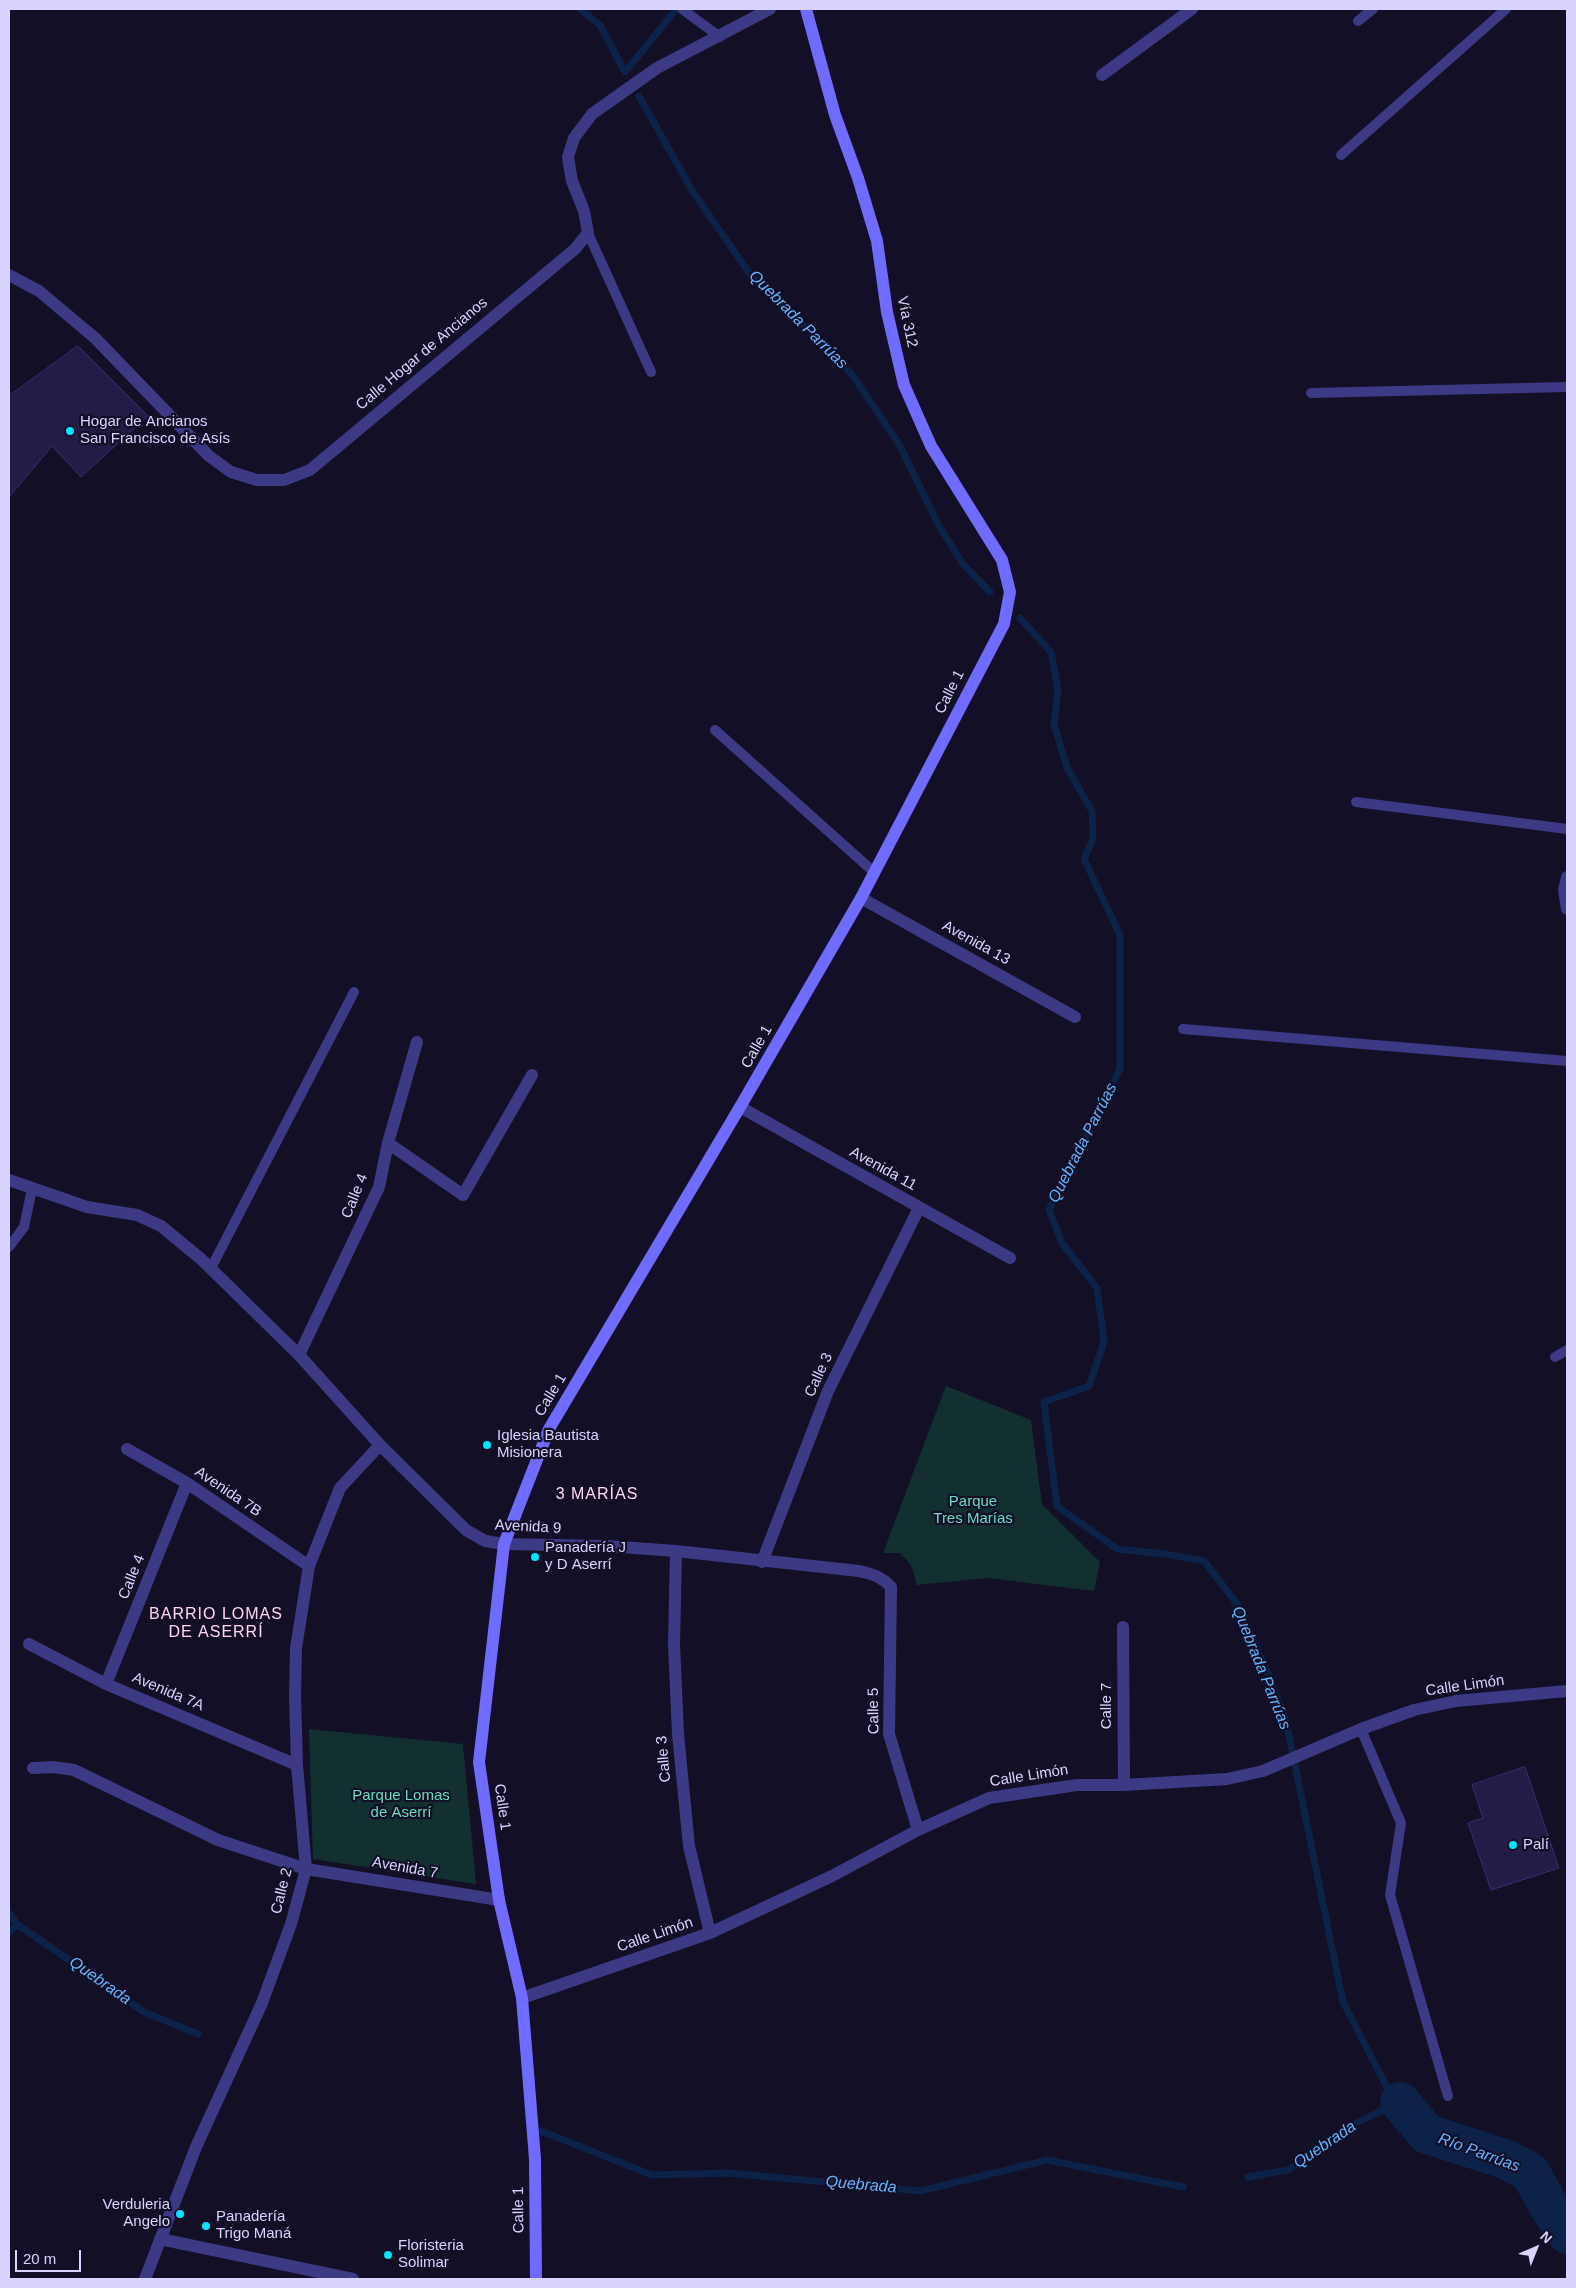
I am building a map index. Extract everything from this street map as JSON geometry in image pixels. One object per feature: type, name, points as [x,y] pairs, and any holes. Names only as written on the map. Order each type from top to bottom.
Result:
[{"type":"street","points":[[588,234],[584,211],[572,181],[568,157],[574,138],[592,114],[657,68],[720,37],[770,9]]},
{"type":"street","name":"Vía 312","points":[[806,9],[835,115],[858,178],[877,241],[887,312],[904,385],[931,446],[1002,560],[1010,592],[1004,624]]},
{"type":"street","points":[[1102,75],[1192,9]]},
{"type":"street","name":"Calle Hogar de Ancianos","points":[[9,275],[39,291],[95,338],[208,456],[231,472],[257,480],[284,480],[310,470],[575,249],[588,234]]},
{"type":"street","name":"Calle 1","points":[[536,2279],[535,2159],[522,1998],[499,1900],[479,1762],[504,1544],[549,1429],[740,1107],[861,898],[1004,624]]},
{"type":"street","points":[[1567,877],[1564,890],[1567,908]]},
{"type":"street","name":"Avenida 13","points":[[861,898],[1075,1017]]},
{"type":"street","name":"Calle 4","points":[[299,1355],[379,1187],[388,1143],[417,1042]]},
{"type":"street","points":[[388,1143],[463,1195],[532,1075]]},
{"type":"street","name":"Avenida 11","points":[[740,1107],[1010,1258]]},
{"type":"street","name":"Avenida 9","points":[[9,1180],[86,1206],[137,1215],[161,1226],[211,1268],[299,1355],[380,1445],[466,1530],[485,1541],[504,1544],[606,1546],[676,1550],[762,1562],[859,1571],[875,1575],[891,1587]]},
{"type":"street","name":"Calle 3","points":[[762,1562],[828,1391],[919,1208]]},
{"type":"street","name":"Calle 2","points":[[145,2279],[196,2147],[262,2003],[291,1924],[306,1870],[297,1765],[295,1696],[296,1648],[308,1566],[340,1488],[380,1445]]},
{"type":"street","name":"Avenida 7B","points":[[127,1449],[187,1483],[308,1566]]},
{"type":"street","name":"Calle 4","points":[[106,1684],[187,1483]]},
{"type":"street","name":"Calle 3","points":[[676,1550],[674,1645],[678,1734],[689,1846],[710,1933]]},
{"type":"street","name":"Calle 5","points":[[891,1587],[889,1734],[918,1830]]},
{"type":"street","name":"Calle 7","points":[[1123,1627],[1124,1785]]},
{"type":"street","name":"Avenida 7A","points":[[29,1644],[106,1684],[297,1765]]},
{"type":"street","name":"Calle Limón","points":[[522,1998],[710,1933],[832,1876],[918,1830],[989,1798],[1077,1785],[1124,1785],[1227,1780],[1263,1771],[1361,1729],[1414,1710],[1456,1701],[1567,1691]]},
{"type":"street","name":"Avenida 7","points":[[33,1768],[53,1767],[74,1770],[218,1840],[306,1870],[499,1900]]},
{"type":"street","points":[[160,2239],[353,2279]]},
{"type":"lane","points":[[682,9],[720,37]]},
{"type":"lane","points":[[1358,21],[1373,9]]},
{"type":"lane","points":[[1341,155],[1506,9]]},
{"type":"lane","points":[[588,234],[651,372]]},
{"type":"lane","points":[[1311,394],[1567,388]]},
{"type":"lane","points":[[715,730],[875,873]]},
{"type":"lane","points":[[1356,802],[1567,829]]},
{"type":"lane","points":[[211,1268],[354,992]]},
{"type":"lane","points":[[1183,1029],[1567,1061]]},
{"type":"lane","points":[[9,1247],[24,1227],[32,1189]]},
{"type":"lane","points":[[1556,1357],[1567,1350]]},
{"type":"lane","points":[[1361,1729],[1401,1823],[1390,1895],[1448,2096]]},
{"type":"green space","name":"Parque Tres Marías","points":[[946,1386],[1031,1420],[1042,1504],[1100,1562],[1094,1591],[988,1578],[916,1585],[915,1576],[910,1564],[900,1553],[883,1553]]},
{"type":"green space","name":"Parque Lomas de Aserrí","points":[[309,1729],[463,1744],[476,1884],[313,1859]]},
{"type":"building","name":"Hogar de Ancianos San Francisco de Asís","points":[[78,346],[148,416],[81,477],[52,446],[9,497],[9,396]]},
{"type":"building","name":"Palí","points":[[1525,1767],[1559,1868],[1491,1890],[1468,1823],[1483,1818],[1472,1785]]},
{"type":"waterway","name":"Quebrada Parrúas","points":[[580,9],[600,25],[625,72],[674,12]]},
{"type":"waterway","name":"Quebrada Parrúas","points":[[639,96],[693,192],[752,277],[830,350],[853,376],[899,444],[939,526],[963,564],[990,592]]},
{"type":"waterway","name":"Quebrada Parrúas","points":[[1020,618],[1051,652],[1058,689],[1054,724],[1067,768],[1092,811],[1093,839],[1084,859],[1120,935],[1120,1069],[1049,1210],[1062,1243],[1097,1288],[1104,1342],[1089,1386],[1044,1402],[1057,1506],[1117,1549],[1165,1554],[1204,1561],[1238,1605],[1286,1721],[1343,2002],[1388,2089],[1400,2102],[1354,2124],[1288,2170],[1248,2177]]},
{"type":"waterway","points":[[9,1913],[17,1924]]},
{"type":"waterway","name":"Quebrada","points":[[9,1933],[17,1924],[144,2012],[198,2034]]},
{"type":"waterway","name":"Río Parrúas","points":[[1400,2102],[1427,2134],[1505,2159],[1530,2172],[1567,2234]]},
{"type":"waterway","name":"Quebrada","points":[[541,2131],[652,2175],[728,2173],[921,2191],[1047,2160],[1183,2187]]},
{"type":"place","name":"Hogar de Ancianos San Francisco de Asís","points":[[70,431]]},
{"type":"place","name":"Iglesia Bautista Misionera","points":[[487,1445]]},
{"type":"place","name":"Panadería J y D Aserrí","points":[[535,1557]]},
{"type":"place","name":"Palí","points":[[1513,1845]]},
{"type":"place","name":"Verduleria Angelo","points":[[180,2214]]},
{"type":"place","name":"Panadería Trigo Maná","points":[[206,2226]]},
{"type":"place","name":"Floristeria Solimar","points":[[388,2255]]},
{"type":"district","name":"3 MARÍAS","points":[[597,1495]]},
{"type":"district","name":"BARRIO LOMAS DE ASERRÍ","points":[[216,1624]]}]
